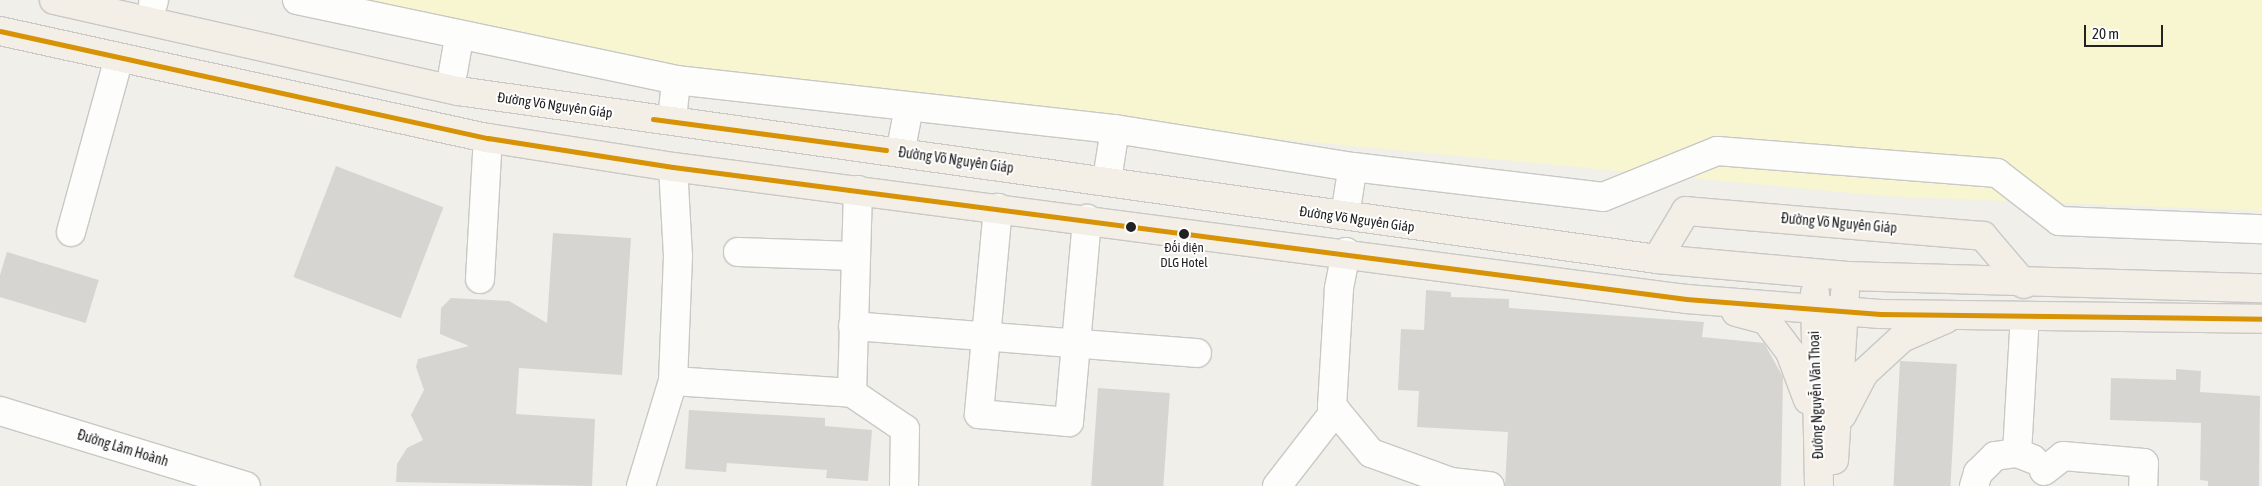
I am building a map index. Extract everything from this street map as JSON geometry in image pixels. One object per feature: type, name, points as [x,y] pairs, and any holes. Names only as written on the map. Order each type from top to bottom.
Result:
[{"type":"main road","name":"Đường Võ Nguyên Giáp","points":[[54,0],[458,90],[1657,259],[1847,276],[2024,284],[2262,288]]},
{"type":"main road","points":[[0,31],[488,138],[673,167],[1346,252],[1686,299],[1843,312],[2262,319]]},
{"type":"main road","name":"Đường Võ Nguyên Giáp","points":[[1657,259],[1686,211],[1983,236],[2024,284]]},
{"type":"main road","name":"Đường Nguyễn Văn Thoại","points":[[1816,273],[1814,310],[1832,486]]},
{"type":"main road","name":"Đường Nguyễn Văn Thoại","points":[[1819,486],[1847,276]]},
{"type":"main road","points":[[2024,284],[2025,316]]},
{"type":"main road","points":[[1686,299],[1766,320],[1790,352],[1826,427],[1864,373],[1902,338],[1955,315]]},
{"type":"street","points":[[297,0],[459,37],[676,80],[909,108],[1115,129],[1354,167],[1603,197],[1717,151],[1997,173],[2059,221],[2262,229]]},
{"type":"street","points":[[453,72],[459,37]]},
{"type":"street","points":[[72,232],[119,58]]},
{"type":"street","points":[[673,110],[676,80]]},
{"type":"street","points":[[903,138],[909,108]]},
{"type":"street","points":[[1109,167],[1115,129]]},
{"type":"street","points":[[480,279],[488,138]]},
{"type":"street","points":[[641,486],[673,380],[678,256],[673,167]]},
{"type":"street","points":[[1347,203],[1354,167]]},
{"type":"street","points":[[852,392],[854,256],[858,190]]},
{"type":"street","points":[[998,208],[979,414],[1069,422],[1074,344],[1087,219]]},
{"type":"street","points":[[738,252],[854,256]]},
{"type":"street","points":[[1277,486],[1336,410],[1339,289],[1346,252]]},
{"type":"street","points":[[2018,452],[2025,316]]},
{"type":"street","points":[[853,326],[1197,353]]},
{"type":"street","points":[[673,380],[852,392],[905,429],[904,486]]},
{"type":"street","points":[[1336,410],[1371,453],[1452,482],[1490,486]]},
{"type":"street","name":"Đường Lâm Hoành","points":[[0,411],[246,486]]},
{"type":"street","points":[[1974,486],[1985,463],[2006,452],[2018,452],[2046,479],[2063,456],[2144,463],[2143,486]]},
{"type":"sand","points":[[326,0],[2262,0],[2262,211],[1885,196],[1130,125],[592,60]]},
{"type":"building","points":[[336,166],[443,207],[401,318],[293,277]]},
{"type":"building","points":[[553,233],[631,238],[622,375],[519,368],[516,414],[595,419],[592,486],[396,482],[397,464],[407,448],[423,440],[411,415],[424,390],[416,367],[418,359],[469,346],[440,334],[441,308],[451,298],[509,301],[547,323]]},
{"type":"building","points":[[7,252],[99,280],[86,323],[0,297],[0,275]]},
{"type":"building","points":[[1426,290],[1451,292],[1451,297],[1509,299],[1509,308],[1704,322],[1702,337],[1764,343],[1783,377],[1781,486],[1505,486],[1508,432],[1417,427],[1419,391],[1398,390],[1401,329],[1424,330]]},
{"type":"building","points":[[1900,361],[1957,364],[1951,486],[1893,486]]},
{"type":"building","points":[[2176,369],[2201,371],[2200,392],[2260,396],[2259,486],[2208,486],[2208,481],[2200,480],[2201,423],[2110,420],[2111,378],[2176,380]]},
{"type":"building","points":[[1098,388],[1170,393],[1163,486],[1091,486]]},
{"type":"building","points":[[689,410],[825,418],[825,426],[872,430],[868,481],[826,478],[827,470],[727,463],[726,472],[685,469]]},
{"type":"transit line","points":[[0,31],[488,138],[673,167],[1686,299],[1880,314],[2262,319]]},
{"type":"transit line","points":[[653,119],[886,150]]},
{"type":"place","name":"Đối diện DLG Hotel","points":[[1184,234]]}]
